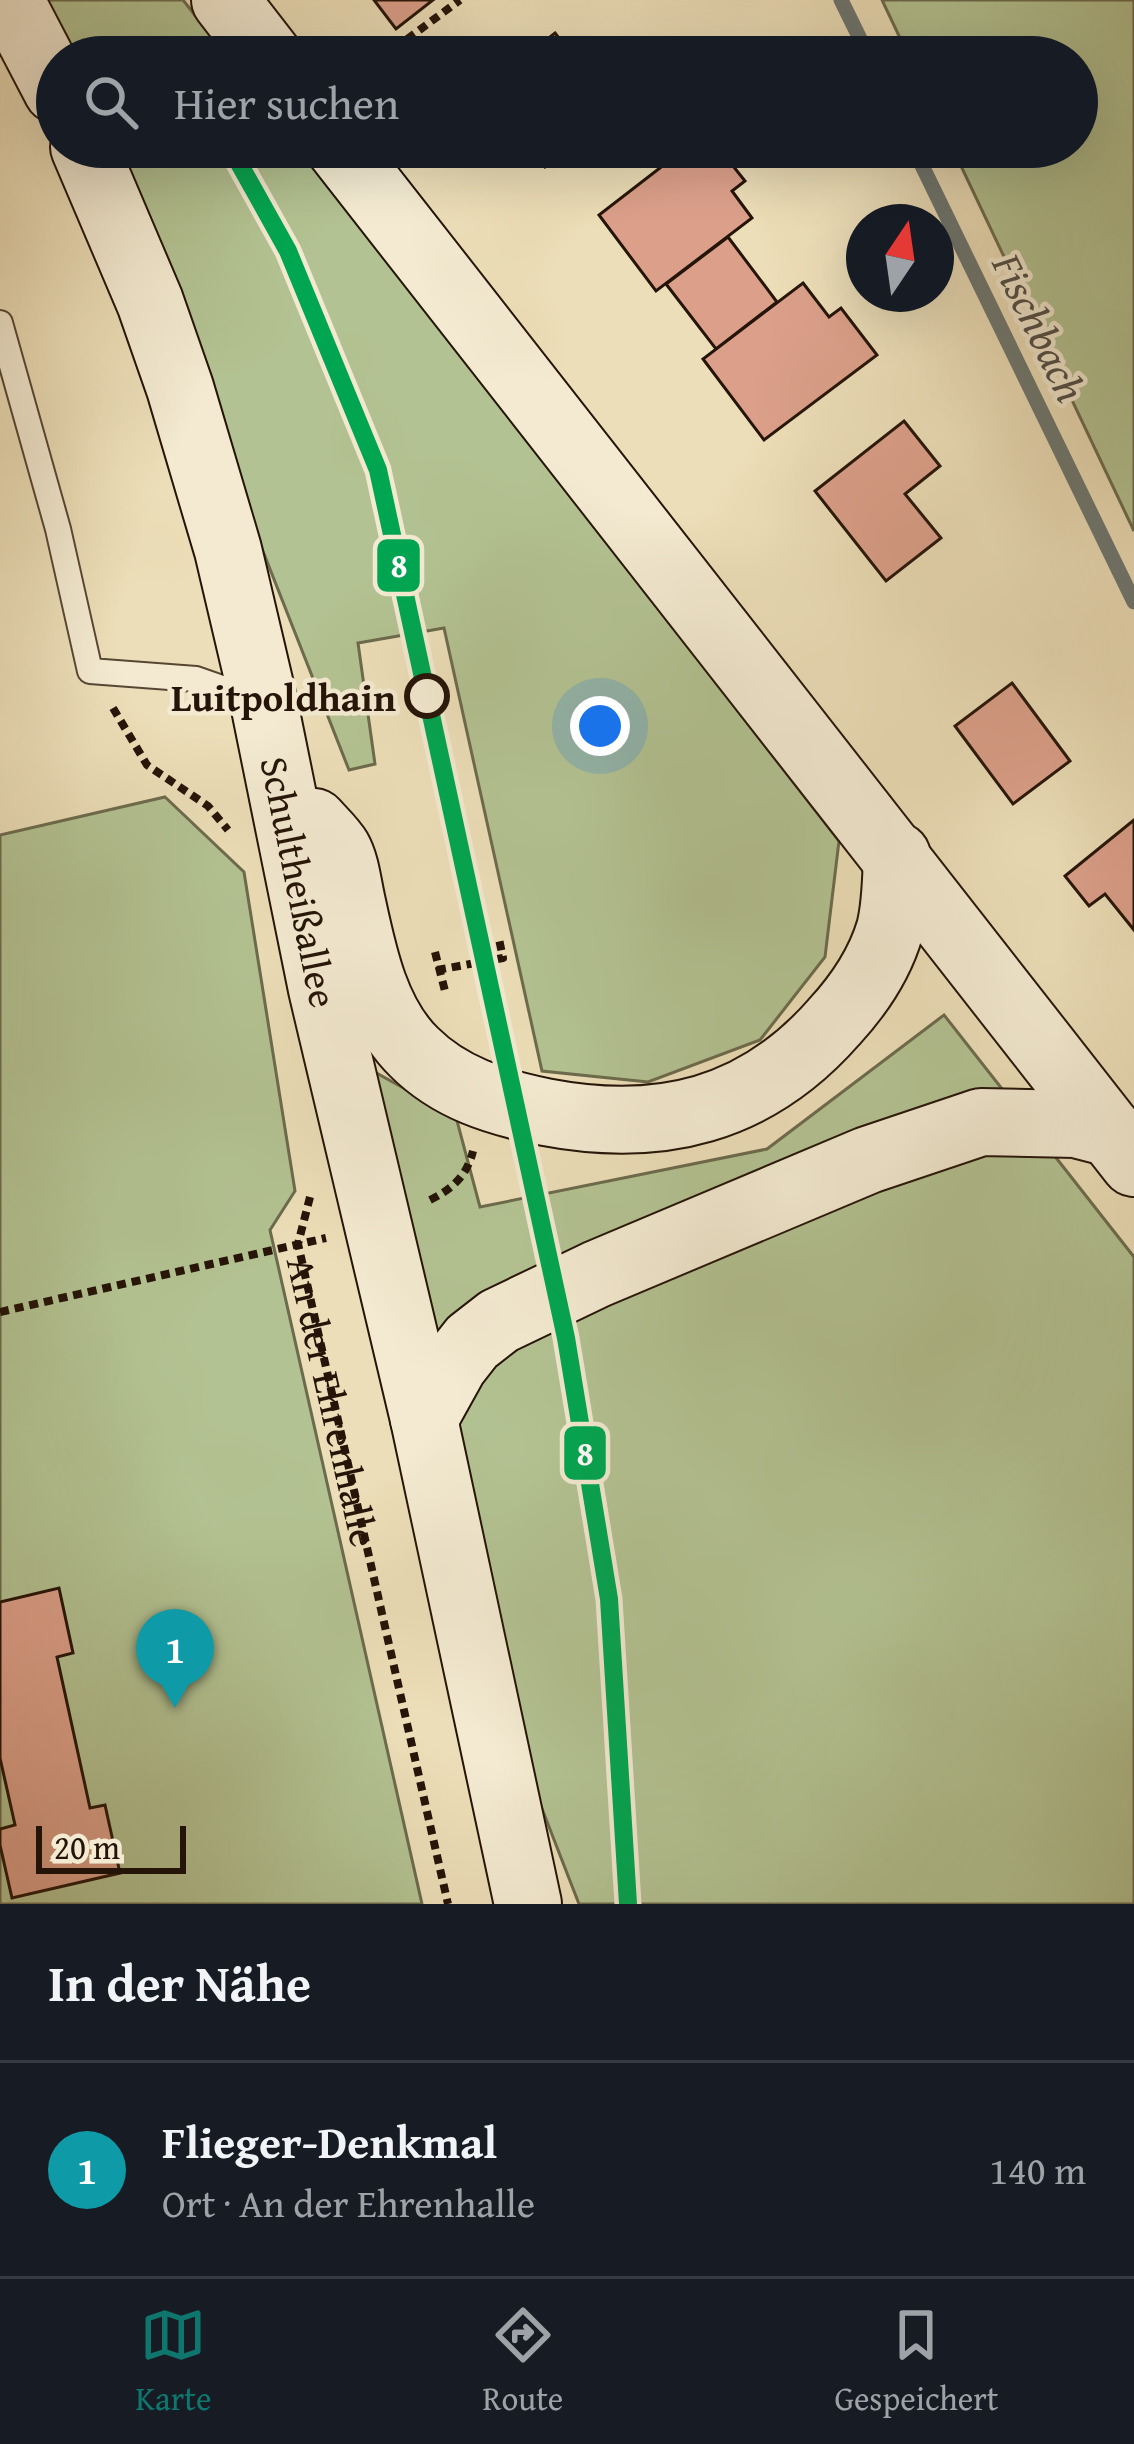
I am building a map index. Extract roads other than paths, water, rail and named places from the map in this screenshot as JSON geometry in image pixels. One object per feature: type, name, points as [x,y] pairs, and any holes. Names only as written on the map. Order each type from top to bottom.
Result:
[{"type":"main road","points":[[10,0],[36,50]]},
{"type":"main road","points":[[225,0],[253,36]]},
{"type":"main road","name":"Schultheißallee","points":[[93,168],[180,388],[210,482],[264,703],[322,989],[424,1419]]},
{"type":"main road","points":[[356,168],[1122,1148]]},
{"type":"main road","points":[[281,783],[340,852],[371,979],[399,1035],[429,1065],[470,1090],[517,1106],[613,1120],[671,1115],[726,1103],[792,1066],[864,983],[890,928],[897,856]]},
{"type":"main road","points":[[528,1904],[424,1419],[472,1342],[499,1321],[597,1274],[868,1160],[982,1121],[1076,1124],[1122,1148]]},
{"type":"lane","points":[[0,323],[58,529],[90,670],[196,679],[264,703]]},
{"type":"waterway","name":"Fischbach","points":[[841,0],[859,36]]},
{"type":"waterway","name":"Fischbach","points":[[923,168],[1134,602]]},
{"type":"place","name":"Luitpoldhain","points":[[427,696]]},
{"type":"place","name":"Flieger-Denkmal","points":[[175,1708]]}]
